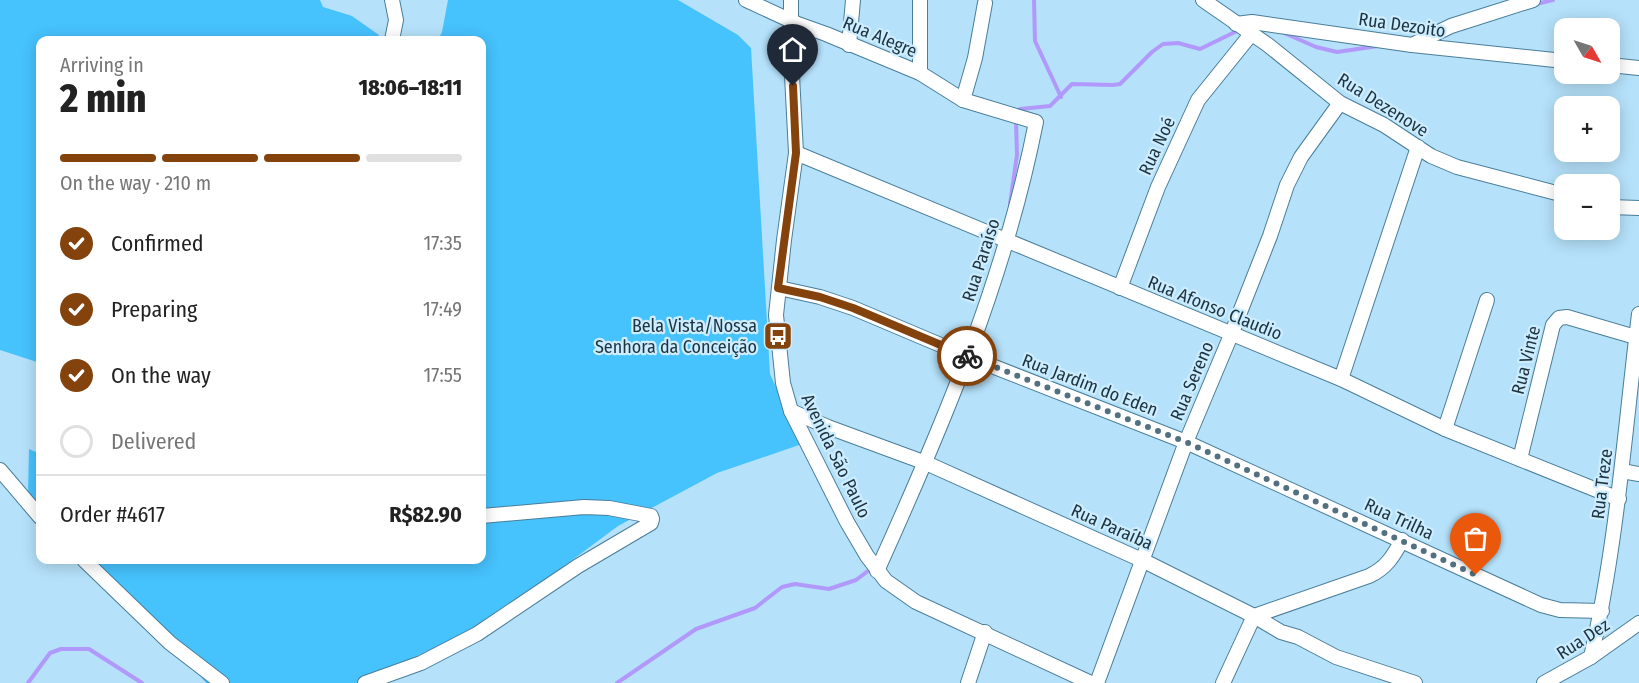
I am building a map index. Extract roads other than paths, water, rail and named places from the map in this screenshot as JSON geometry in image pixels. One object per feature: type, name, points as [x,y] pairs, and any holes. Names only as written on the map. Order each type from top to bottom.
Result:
[{"type":"street","points":[[392,0],[396,20],[393,36]]},
{"type":"street","name":"Rua Alegre","points":[[746,0],[790,21],[920,74],[963,100],[1036,122]]},
{"type":"street","name":"Avenida São Paulo","points":[[791,0],[796,153],[776,315],[783,383],[791,411],[848,522],[877,571],[892,586],[916,602],[1091,683]]},
{"type":"street","points":[[849,45],[853,0]]},
{"type":"street","points":[[920,0],[920,74]]},
{"type":"street","name":"Rua Dezenove","points":[[1203,0],[1287,59],[1340,103],[1384,125],[1442,162],[1554,192]]},
{"type":"street","points":[[1412,45],[1451,26],[1533,0]]},
{"type":"street","points":[[963,100],[977,49],[986,3]]},
{"type":"street","name":"Rua Dezoito","points":[[1236,24],[1252,22],[1412,45],[1554,60]]},
{"type":"street","name":"Rua Noé","points":[[1120,288],[1158,187],[1198,100],[1252,33]]},
{"type":"street","points":[[1620,66],[1639,68]]},
{"type":"street","name":"Rua Sereno","points":[[1097,683],[1186,442],[1231,335],[1296,167],[1340,103]]},
{"type":"street","name":"Rua Paraíso","points":[[877,571],[926,463],[969,357],[1007,242],[1036,122]]},
{"type":"street","points":[[1341,379],[1418,147]]},
{"type":"street","name":"Rua Afonso Claudio","points":[[796,153],[1341,379],[1445,429],[1619,498]]},
{"type":"street","points":[[1620,207],[1639,208]]},
{"type":"street","name":"Rua Jardim do Eden","points":[[778,288],[820,297],[853,308],[969,357],[1186,442]]},
{"type":"street","points":[[1445,429],[1487,300]]},
{"type":"street","name":"Rua Treze","points":[[1591,657],[1602,611],[1619,498],[1639,314]]},
{"type":"street","name":"Rua Vinte","points":[[1520,459],[1553,325],[1557,320],[1567,317],[1638,338]]},
{"type":"street","name":"Rua Paraíba","points":[[791,411],[926,463],[1143,561],[1254,616],[1281,632],[1298,637],[1336,657],[1415,683]]},
{"type":"street","name":"Rua Trilha","points":[[1186,442],[1541,605],[1560,609],[1602,611]]},
{"type":"street","points":[[0,470],[36,512]]},
{"type":"street","points":[[1622,471],[1639,474]]},
{"type":"street","points":[[365,683],[422,663],[491,626],[578,566],[651,523],[652,519],[651,516],[609,508],[584,507],[486,516]]},
{"type":"street","points":[[1223,683],[1254,616],[1381,570],[1392,560],[1402,540]]},
{"type":"street","points":[[88,564],[170,643],[222,683]]},
{"type":"street","name":"Rua Dez","points":[[1544,683],[1591,657],[1639,623]]},
{"type":"street","points":[[968,683],[985,632]]},
{"type":"waterway","points":[[1034,0],[1035,41],[1061,97]]},
{"type":"waterway","points":[[1536,4],[1553,0]]},
{"type":"waterway","points":[[1010,204],[1017,155],[1016,122],[1020,109],[1050,106],[1072,84],[1120,84],[1163,44],[1178,43],[1200,49],[1239,30]]},
{"type":"waterway","points":[[1282,32],[1316,47],[1337,52],[1378,46]]},
{"type":"waterway","points":[[617,683],[696,629],[755,608],[782,587],[795,584],[829,589],[856,580],[872,568]]},
{"type":"waterway","points":[[28,683],[50,653],[61,649],[89,649],[142,683]]},
{"type":"place","name":"Bela Vista/Nossa Senhora da Conceição","points":[[778,336]]}]
